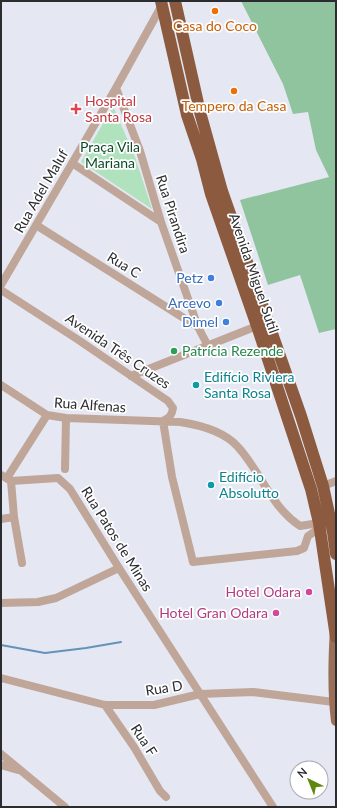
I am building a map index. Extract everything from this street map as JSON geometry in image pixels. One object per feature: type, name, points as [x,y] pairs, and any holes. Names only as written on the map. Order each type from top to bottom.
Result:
[{"type":"highway","name":"Avenida Miguel Sutil","points":[[175,1],[200,112],[222,191],[301,416],[334,532],[336,554]]},
{"type":"highway","name":"Avenida Miguel Sutil","points":[[162,3],[187,115],[202,159],[211,194],[311,489],[320,525],[335,633]]},
{"type":"main road","name":"Avenida Miguel Sutil","points":[[335,633],[333,663],[336,721]]},
{"type":"street","name":"Rua Adel Maluf","points":[[1,285],[116,88],[162,3]]},
{"type":"street","name":"Rua Pirandira","points":[[116,88],[140,151],[161,222],[198,327],[208,346]]},
{"type":"street","points":[[72,163],[161,222]]},
{"type":"street","name":"Rua C","points":[[36,225],[198,327]]},
{"type":"street","name":"Avenida Três Cruzes","points":[[1,290],[171,404],[173,408],[171,416],[162,422]]},
{"type":"street","points":[[131,376],[257,326]]},
{"type":"street","name":"Rua Alfenas","points":[[1,385],[47,415],[66,418],[162,422]]},
{"type":"street","points":[[22,563],[6,478],[47,415]]},
{"type":"street","points":[[66,418],[66,469]]},
{"type":"street","points":[[308,536],[272,498],[249,460],[238,446],[227,438],[194,424],[162,422],[172,477],[193,562],[297,551],[304,548],[308,536],[320,525]]},
{"type":"street","name":"Rua Patos de Minas","points":[[6,478],[58,478],[70,489],[119,568],[273,807]]},
{"type":"street","points":[[322,486],[336,481]]},
{"type":"street","points":[[1,519],[14,517]]},
{"type":"street","points":[[300,526],[320,525]]},
{"type":"street","points":[[1,603],[38,602],[56,598],[119,568]]},
{"type":"street","name":"Rua D","points":[[1,678],[105,705],[154,704],[200,694],[253,692],[334,702]]},
{"type":"street","name":"Rua F","points":[[105,705],[134,747],[160,791],[166,797]]},
{"type":"street","points":[[1,754],[65,807]]},
{"type":"street","points":[[1,766],[21,770]]},
{"type":"green space","points":[[241,1],[336,1],[336,329],[319,333],[300,275],[268,285],[240,200],[329,177],[316,150],[308,112],[293,114],[283,84]]},
{"type":"green space","name":"Praça Vila Mariana","points":[[113,106],[135,157],[152,209],[81,162]]},
{"type":"waterway","points":[[1,645],[45,653],[121,642]]},
{"type":"place","name":"Casa do Coco","points":[[215,11]]},
{"type":"place","name":"Tempero da Casa","points":[[234,91]]},
{"type":"place","name":"Hospital Santa Rosa","points":[[76,109]]},
{"type":"place","name":"Petz","points":[[211,278]]},
{"type":"place","name":"Arcevo","points":[[219,303]]},
{"type":"place","name":"Dimel","points":[[226,322]]},
{"type":"place","name":"Patrícia Rezende","points":[[174,351]]},
{"type":"place","name":"Edifício Riviera Santa Rosa","points":[[196,385]]},
{"type":"place","name":"Edifício Absolutto","points":[[211,485]]},
{"type":"place","name":"Hotel Odara","points":[[309,592]]},
{"type":"place","name":"Hotel Gran Odara","points":[[276,613]]}]
